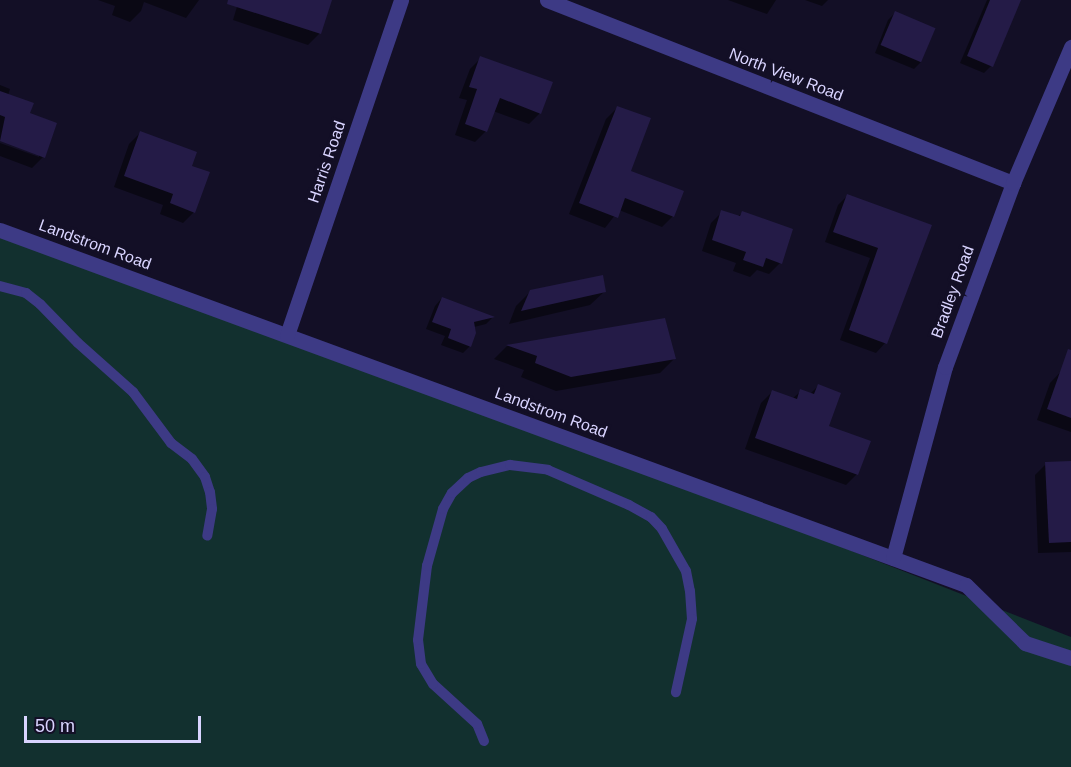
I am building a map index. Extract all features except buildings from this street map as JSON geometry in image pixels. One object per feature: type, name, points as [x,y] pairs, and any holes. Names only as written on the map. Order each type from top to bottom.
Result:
[{"type":"street","name":"Harris Road","points":[[287,335],[401,0]]},
{"type":"street","name":"North View Road","points":[[547,0],[1012,183]]},
{"type":"street","name":"Bradley Road","points":[[893,558],[945,367],[1012,183],[1071,47]]},
{"type":"street","name":"Landstrom Road","points":[[0,230],[966,585],[1025,643],[1071,658]]},
{"type":"lane","points":[[0,286],[26,293],[40,304],[78,343],[133,392],[171,443],[192,459],[205,477],[210,492],[212,509],[207,536]]},
{"type":"lane","points":[[484,741],[477,724],[433,684],[421,664],[418,640],[427,566],[443,509],[460,485],[481,472],[510,465],[548,470],[629,505],[651,517],[662,529],[686,571],[690,591],[692,619],[676,692]]},
{"type":"green space","points":[[0,231],[824,540],[1071,637],[1071,767],[0,767]]}]
